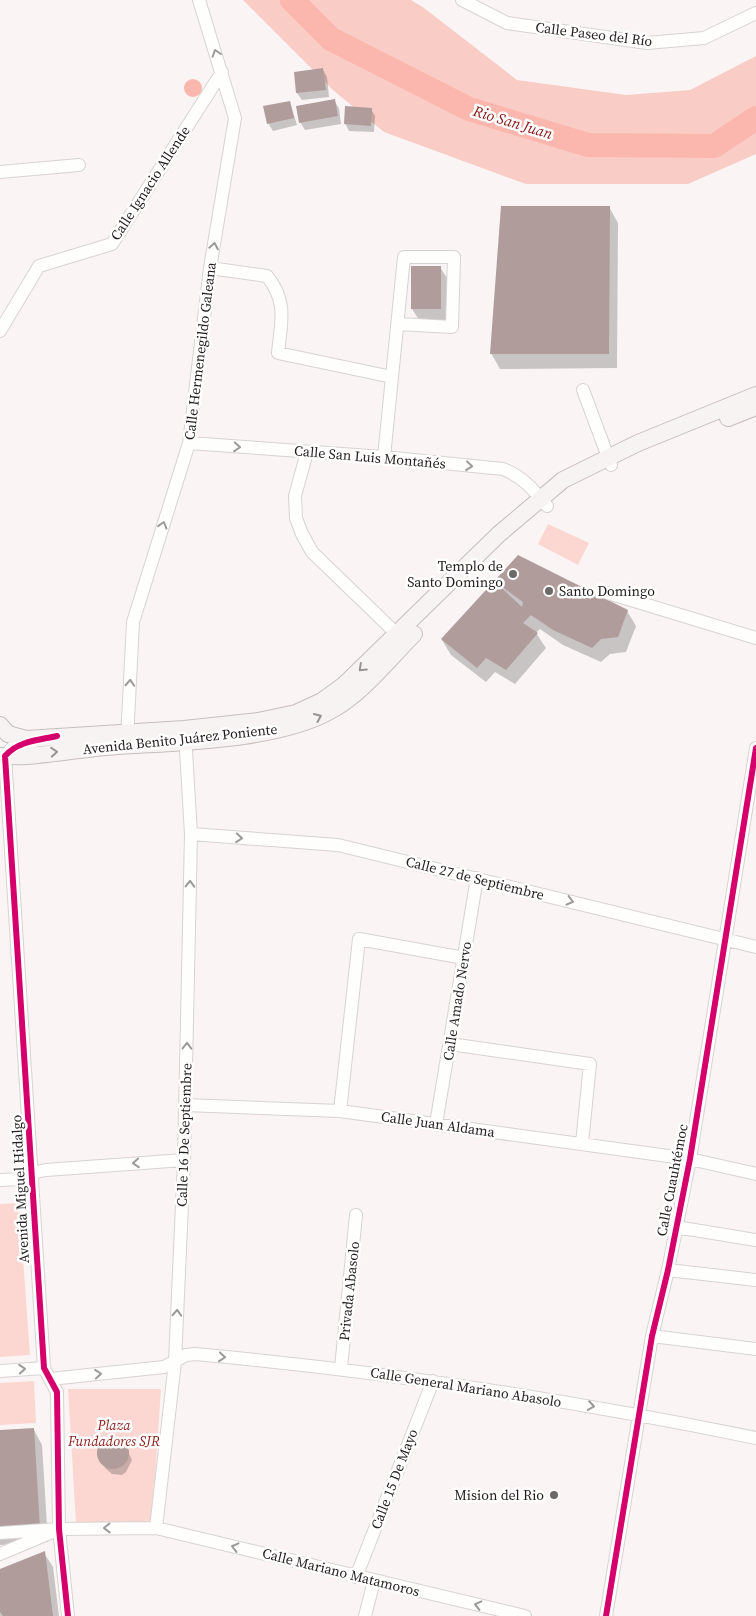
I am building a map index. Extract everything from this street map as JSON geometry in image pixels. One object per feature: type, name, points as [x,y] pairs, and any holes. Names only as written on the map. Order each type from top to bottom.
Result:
[{"type":"main road","name":"Avenida Benito Juárez Poniente","points":[[2,756],[127,739],[260,733],[308,722],[353,696],[402,639],[508,540],[543,502],[570,488],[609,461],[756,395]]},
{"type":"main road","name":"Avenida Benito Juárez Poniente","points":[[609,461],[756,407]]},
{"type":"main road","name":"Avenida Benito Juárez Poniente","points":[[0,725],[8,734],[17,738],[57,736],[127,739]]},
{"type":"street","name":"Calle Hermenegildo Galeana","points":[[127,739],[133,622],[189,443],[210,268],[235,118],[198,0]]},
{"type":"street","name":"Calle Paseo del Río","points":[[462,0],[507,23],[647,43],[704,38],[756,13]]},
{"type":"street","name":"Calle Ignacio Allende","points":[[0,331],[39,266],[112,244],[222,72]]},
{"type":"street","points":[[0,172],[78,165]]},
{"type":"street","points":[[384,457],[404,257],[454,257],[452,327],[398,324]]},
{"type":"street","points":[[210,268],[267,276],[278,290],[282,309],[278,353],[392,378]]},
{"type":"street","points":[[583,390],[609,461]]},
{"type":"street","name":"Calle San Luis Montañés","points":[[189,443],[384,457],[503,469],[517,474],[528,482],[543,502]]},
{"type":"street","points":[[307,452],[295,496],[296,518],[302,534],[312,552],[402,639]]},
{"type":"street","points":[[608,593],[756,638]]},
{"type":"street","name":"Calle 16 De Septiembre","points":[[156,1528],[175,1362],[184,1160],[191,834],[185,735]]},
{"type":"street","points":[[2,756],[12,748],[20,745],[57,736]]},
{"type":"street","name":"Calle Cuauhtémoc","points":[[606,1616],[652,1336],[668,1270],[690,1159],[756,748]]},
{"type":"street","name":"Avenida Miguel Hidalgo","points":[[2,756],[47,1373],[57,1392],[59,1528],[68,1616]]},
{"type":"street","name":"Calle 27 de Septiembre","points":[[191,834],[338,846],[477,878],[756,947]]},
{"type":"street","name":"Calle Amado Nervo","points":[[436,1124],[477,878]]},
{"type":"street","points":[[340,1111],[359,939],[464,958]]},
{"type":"street","points":[[450,1044],[590,1064],[582,1143]]},
{"type":"street","name":"Calle Juan Aldama","points":[[186,1105],[340,1111],[690,1159],[756,1174]]},
{"type":"street","points":[[0,1180],[21,1179],[32,1173],[184,1160]]},
{"type":"street","name":"Privada Abasolo","points":[[341,1368],[356,1214]]},
{"type":"street","points":[[676,1227],[756,1240]]},
{"type":"street","points":[[668,1270],[756,1280]]},
{"type":"street","points":[[652,1336],[756,1349]]},
{"type":"street","name":"Calle General Mariano Abasolo","points":[[0,1371],[47,1373],[144,1370],[175,1362],[186,1355],[195,1354],[341,1368],[433,1381],[638,1414],[756,1438]]},
{"type":"street","name":"Calle 15 De Mayo","points":[[356,1577],[433,1381]]},
{"type":"street","points":[[0,1554],[59,1528]]},
{"type":"street","name":"Calle Mariano Matamoros","points":[[0,1533],[59,1528],[156,1528],[525,1616]]},
{"type":"street","points":[[365,1616],[374,1581]]},
{"type":"green space","points":[[548,524],[589,543],[578,565],[538,544]]},
{"type":"green space","points":[[19,1203],[30,1355],[0,1357],[0,1204]]},
{"type":"green space","points":[[34,1381],[36,1423],[0,1425],[0,1383]]},
{"type":"green space","name":"Plaza Fundadores SJR","points":[[68,1389],[161,1389],[152,1523],[76,1524]]},
{"type":"shaded area","points":[[243,0],[411,0],[517,80],[626,95],[690,90],[756,56],[756,154],[688,184],[526,184],[384,132],[334,91]]},
{"type":"shaded area","points":[[189,79],[197,79],[202,84],[200,95],[189,97],[184,92],[184,84]]},
{"type":"building","points":[[323,68],[326,90],[296,93],[294,72]]},
{"type":"building","points":[[335,99],[338,116],[299,123],[296,106]]},
{"type":"building","points":[[290,101],[294,118],[267,124],[263,106]]},
{"type":"building","points":[[345,106],[372,108],[371,126],[344,124]]},
{"type":"building","points":[[501,206],[610,206],[609,354],[490,354]]},
{"type":"building","points":[[411,266],[441,266],[441,309],[411,309]]},
{"type":"building","points":[[518,555],[628,610],[618,637],[601,639],[592,648],[553,630],[531,615],[523,623],[538,633],[506,670],[486,658],[477,668],[441,639],[494,581]],"holes":[[[494,581],[523,602],[522,607]]]},
{"type":"building","points":[[34,1428],[40,1528],[0,1530],[0,1430]]},
{"type":"building","points":[[113,1437],[124,1442],[129,1453],[124,1464],[113,1469],[102,1464],[97,1453],[102,1442]]},
{"type":"building","points":[[45,1551],[53,1616],[3,1616],[0,1612],[0,1569]]},
{"type":"waterway","name":"Rio San Juan","points":[[292,0],[331,39],[469,109],[588,145],[714,146],[756,118]]},
{"type":"cycle path","points":[[57,736],[22,744],[5,756],[44,1368],[57,1392],[59,1529],[68,1616]]},
{"type":"cycle path","points":[[606,1616],[652,1336],[668,1270],[690,1159],[756,748]]},
{"type":"place","name":"Templo de Santo Domingo","points":[[513,574]]},
{"type":"place","name":"Santo Domingo","points":[[549,591]]},
{"type":"place","name":"Mision del Rio","points":[[554,1495]]}]
